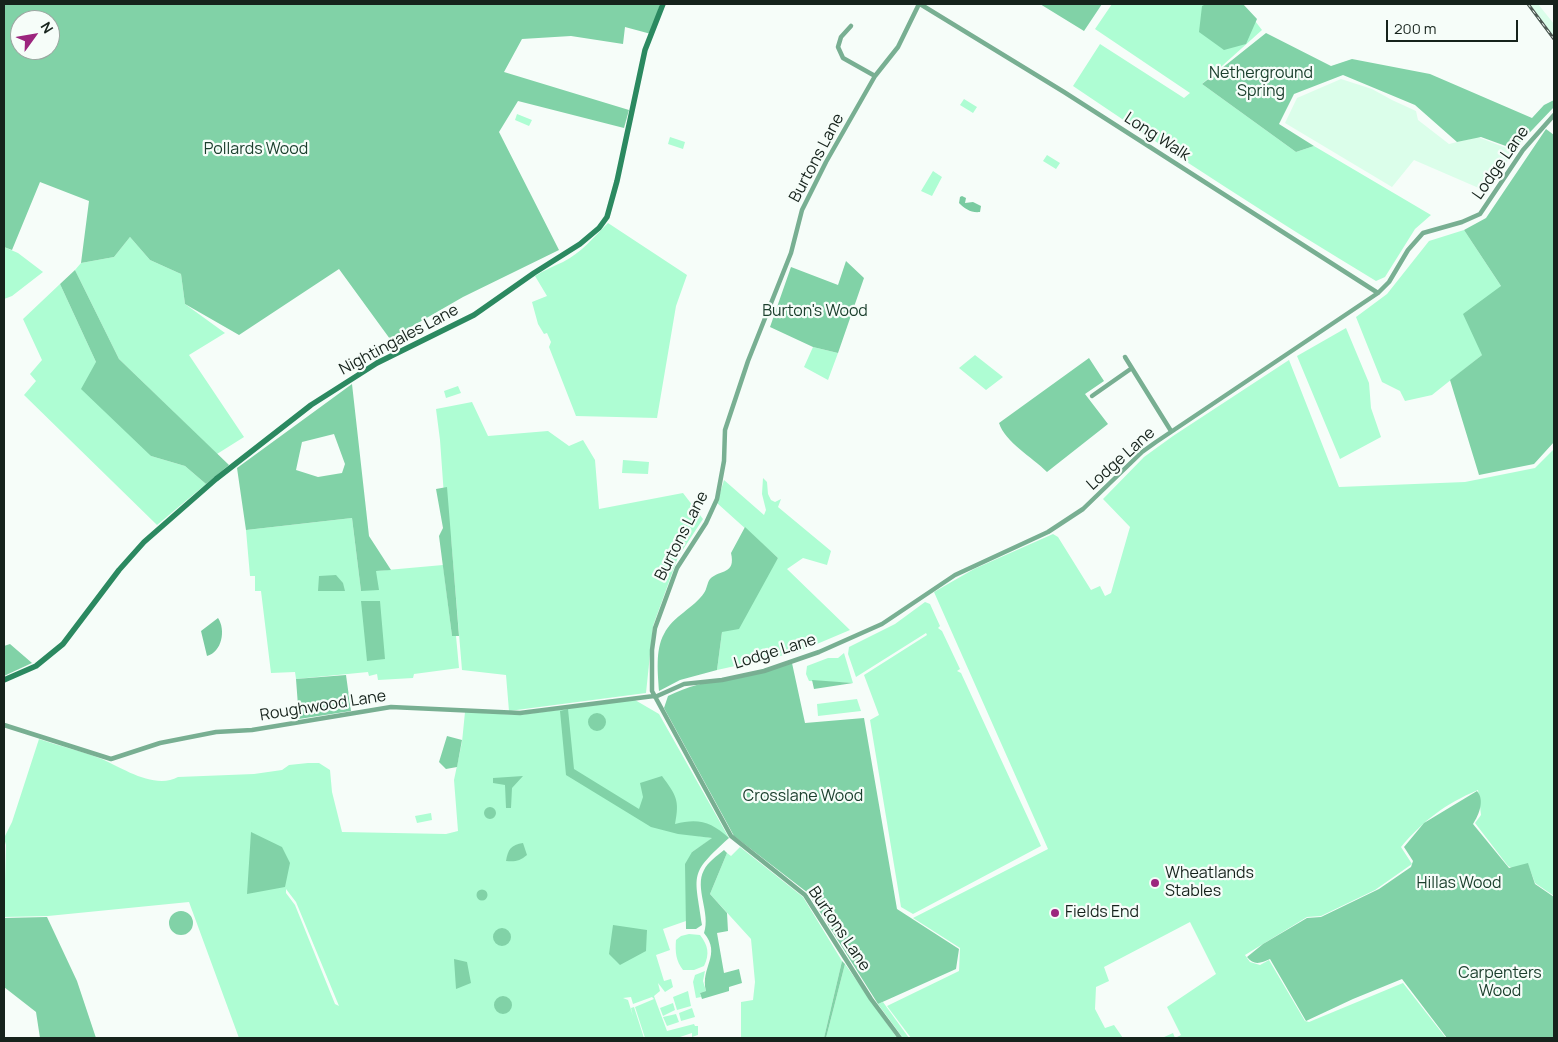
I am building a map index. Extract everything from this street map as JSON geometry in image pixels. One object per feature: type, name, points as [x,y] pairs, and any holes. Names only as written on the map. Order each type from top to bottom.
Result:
[{"type":"main road","name":"Nightingales Lane","points":[[4,680],[36,666],[63,644],[119,570],[144,542],[216,479],[311,405],[377,363],[474,315],[534,273],[580,244],[598,228],[607,217],[615,190],[645,50],[663,4]]},
{"type":"street","name":"Burtons Lane","points":[[900,1038],[871,999],[806,895],[731,836],[655,697],[651,682],[655,628],[677,568],[706,523],[717,499],[724,461],[725,430],[748,361],[783,274],[802,210],[826,162],[875,76],[898,46],[920,4]]},
{"type":"street","name":"Long Walk","points":[[920,4],[1055,87],[1378,294]]},
{"type":"street","points":[[851,26],[841,37],[838,46],[842,58],[875,76]]},
{"type":"street","name":"Lodge Lane","points":[[655,697],[684,684],[722,680],[764,671],[841,644],[882,624],[955,575],[1048,532],[1083,510],[1142,452],[1378,294],[1388,282],[1408,250],[1423,233],[1462,222],[1480,214],[1523,150],[1554,116]]},
{"type":"street","points":[[1125,357],[1171,431]]},
{"type":"street","points":[[1092,396],[1132,368]]},
{"type":"street","name":"Roughwood Lane","points":[[4,725],[110,759],[160,743],[216,732],[252,730],[391,707],[520,713],[655,697]]},
{"type":"shaded area","points":[[1112,4],[1242,4],[1262,30],[1202,84],[1296,152],[1314,146],[1431,215],[1415,229],[1385,277],[1376,281],[1338,258],[1223,186],[1073,86],[1100,44],[1184,98],[1190,93],[1095,29]]},
{"type":"shaded area","points":[[1526,4],[1538,4],[1554,24],[1554,41]]},
{"type":"shaded area","points":[[1341,79],[1372,89],[1416,111],[1418,120],[1449,144],[1478,137],[1514,151],[1488,192],[1414,160],[1392,187],[1285,123],[1297,98]]},
{"type":"shaded area","points":[[964,99],[977,107],[973,113],[960,105]]},
{"type":"shaded area","points":[[517,114],[532,120],[529,126],[515,120]]},
{"type":"shaded area","points":[[670,137],[685,142],[683,149],[668,144]]},
{"type":"shaded area","points":[[1047,155],[1060,163],[1056,169],[1043,161]]},
{"type":"shaded area","points":[[933,171],[942,177],[932,196],[921,191]]},
{"type":"shaded area","points":[[962,196],[966,198],[965,203],[973,202],[981,206],[980,212],[971,211],[961,205],[959,203]]},
{"type":"shaded area","points":[[608,223],[687,275],[676,306],[657,418],[576,416],[549,347],[551,342],[547,333],[544,334],[538,324],[532,302],[547,296],[535,276],[576,254]]},
{"type":"shaded area","points":[[1464,230],[1501,286],[1482,355],[1432,395],[1405,401],[1400,391],[1382,382],[1356,317],[1387,294],[1429,241]]},
{"type":"shaded area","points":[[130,237],[150,260],[181,274],[185,304],[225,333],[189,355],[244,437],[217,454],[119,359],[75,270],[81,263],[114,257]]},
{"type":"shaded area","points":[[4,247],[18,253],[43,272],[12,296],[4,299]]},
{"type":"shaded area","points":[[60,284],[96,362],[151,456],[185,466],[206,484],[157,525],[24,395],[36,381],[30,374],[42,360],[23,319]]},
{"type":"shaded area","points":[[1346,328],[1369,383],[1371,408],[1381,437],[1340,459],[1297,356]]},
{"type":"shaded area","points":[[813,347],[838,353],[828,380],[804,367]]},
{"type":"shaded area","points":[[975,355],[1003,377],[986,390],[959,368]]},
{"type":"shaded area","points":[[1289,360],[1339,487],[1465,482],[1535,468],[1554,449],[1554,896],[1535,883],[1528,864],[1514,869],[1508,866],[1475,823],[1481,815],[1478,790],[1445,807],[1427,821],[1401,847],[1412,864],[1375,890],[1321,916],[1307,917],[1245,955],[1250,962],[1260,965],[1269,960],[1305,1021],[1309,1022],[1403,983],[1446,1038],[1175,1038],[1181,1035],[1167,1007],[1216,974],[1190,922],[1104,967],[1109,981],[1096,987],[1095,1009],[1105,1028],[1114,1025],[1123,1038],[911,1038],[887,1006],[959,971],[960,948],[913,918],[1048,849],[934,592],[974,569],[1053,534],[1058,537],[1091,590],[1100,586],[1105,596],[1111,593],[1130,527],[1103,499],[1144,457]]},
{"type":"shaded area","points":[[458,386],[461,393],[446,398],[444,391]]},
{"type":"shaded area","points":[[472,402],[488,436],[548,431],[569,446],[583,440],[595,460],[599,509],[683,493],[703,519],[678,557],[653,626],[646,693],[509,711],[506,675],[462,670],[451,538],[447,538],[436,409]]},
{"type":"shaded area","points":[[623,460],[649,462],[648,474],[622,473]]},
{"type":"shaded area","points":[[763,478],[767,482],[768,494],[771,500],[775,502],[781,499],[778,507],[831,551],[827,565],[803,558],[787,569],[850,630],[798,652],[717,670],[722,632],[778,558],[717,503],[724,480],[764,515],[766,510],[762,494]]},
{"type":"shaded area","points":[[352,518],[361,591],[376,571],[443,565],[452,636],[456,636],[459,668],[414,674],[413,678],[378,680],[377,674],[369,676],[368,672],[296,679],[295,672],[271,673],[261,591],[255,591],[255,576],[250,576],[246,530]]},
{"type":"shaded area","points":[[925,602],[930,604],[940,626],[938,628],[942,631],[960,669],[957,671],[961,673],[1041,846],[913,914],[901,907],[870,720],[879,715],[864,675],[927,635],[926,633],[856,677],[848,654],[849,647],[895,624]]},
{"type":"shaded area","points":[[218,618],[222,628],[221,640],[216,650],[207,656],[201,631]]},
{"type":"shaded area","points":[[844,653],[853,683],[809,681],[806,674],[807,666],[828,658],[838,658]]},
{"type":"shaded area","points":[[857,699],[861,711],[818,716],[817,704]]},
{"type":"shaded area","points":[[635,700],[659,714],[729,838],[691,835],[713,838],[692,852],[686,921],[663,929],[670,950],[656,955],[664,981],[671,979],[673,987],[665,992],[658,983],[660,991],[654,996],[667,1031],[694,1024],[698,1026],[698,1035],[692,1037],[692,1033],[677,1038],[645,1038],[635,1007],[654,999],[652,997],[633,1004],[631,997],[623,998],[628,1000],[633,1016],[631,1008],[634,1007],[644,1038],[239,1038],[189,902],[48,916],[4,917],[6,845],[4,838],[12,822],[39,739],[94,756],[139,776],[159,781],[178,777],[254,774],[282,770],[289,765],[319,763],[330,770],[332,792],[342,832],[446,834],[458,831],[454,780],[462,742],[465,712],[519,715]],"holes":[[[286,889],[296,902],[339,1006],[335,1004],[295,905],[286,893]]]},
{"type":"shaded area","points":[[431,813],[432,820],[417,823],[415,816]]},
{"type":"shaded area","points":[[740,847],[803,897],[842,961],[824,1038],[741,1038],[741,1002],[753,1000],[755,982],[751,939],[710,894],[727,853],[731,856]]},
{"type":"shaded area","points":[[689,934],[700,935],[705,942],[707,958],[704,966],[694,970],[683,970],[676,956],[676,940],[681,936]]},
{"type":"shaded area","points":[[845,964],[897,1038],[826,1038]]},
{"type":"shaded area","points":[[705,971],[703,981],[706,991],[700,993],[701,997],[696,998],[693,982],[695,975]]},
{"type":"shaded area","points":[[688,991],[691,1006],[677,1010],[673,997]]},
{"type":"shaded area","points":[[883,1002],[909,1038],[903,1038],[878,1004]]},
{"type":"shaded area","points":[[673,1003],[675,1010],[663,1016],[660,1008]]},
{"type":"shaded area","points":[[692,1008],[695,1017],[681,1021],[679,1013]]},
{"type":"shaded area","points":[[676,1014],[679,1022],[667,1026],[663,1017]]},
{"type":"shaded area","points":[[1173,1033],[1175,1038],[1162,1038]]},
{"type":"green space","name":"Pollards Wood","points":[[4,4],[660,4],[651,34],[625,27],[623,44],[571,36],[522,39],[504,72],[629,110],[624,128],[518,101],[499,132],[559,250],[463,297],[390,339],[339,269],[239,335],[185,304],[181,274],[150,260],[130,237],[114,257],[81,263],[89,201],[40,182],[12,250],[4,247]]},
{"type":"green space","points":[[1040,4],[1102,4],[1084,31]]},
{"type":"green space","points":[[1206,4],[1243,4],[1257,19],[1246,44],[1224,50],[1199,32],[1202,6]]},
{"type":"green space","name":"Netherground Spring","points":[[1266,33],[1331,66],[1352,59],[1430,74],[1532,118],[1544,105],[1554,100],[1554,107],[1514,149],[1481,137],[1457,142],[1415,105],[1343,75],[1294,94],[1279,124],[1314,146],[1296,152],[1202,84]]},
{"type":"green space","points":[[1546,129],[1554,135],[1554,442],[1534,464],[1479,475],[1450,380],[1482,355],[1463,314],[1501,286],[1464,230],[1486,218]]},
{"type":"green space","name":"Burton's Wood","points":[[846,261],[864,278],[838,353],[813,347],[770,327],[791,267],[838,285]]},
{"type":"green space","points":[[75,270],[119,359],[229,465],[206,484],[185,466],[151,456],[81,389],[96,362],[60,284]]},
{"type":"green space","points":[[1089,358],[1104,381],[1085,394],[1108,424],[1047,472],[1007,437],[999,423]]},
{"type":"green space","points":[[352,384],[369,536],[391,570],[376,571],[379,590],[361,591],[352,518],[246,530],[237,468]],"holes":[[[334,434],[345,464],[342,473],[318,477],[296,470],[302,442]]]},
{"type":"green space","points":[[447,487],[459,636],[452,636],[439,536],[443,528],[436,489]]},
{"type":"green space","points":[[745,527],[778,558],[739,629],[722,632],[717,670],[680,680],[659,691],[658,655],[664,634],[673,622],[700,598],[710,579],[729,568],[732,560],[731,553]]},
{"type":"green space","points":[[336,575],[343,583],[345,591],[318,591],[319,576]]},
{"type":"green space","points":[[361,601],[380,601],[385,659],[367,661]]},
{"type":"green space","points":[[10,644],[32,663],[4,676],[4,646]]},
{"type":"green space","name":"Crosslane Wood","points":[[792,663],[805,723],[864,718],[897,909],[959,949],[956,969],[878,1004],[808,893],[734,836],[664,708],[668,696],[683,690],[713,681]]},
{"type":"green space","points":[[346,675],[351,711],[299,719],[296,679]]},
{"type":"green space","points":[[812,680],[853,683],[814,689]]},
{"type":"green space","points":[[568,709],[574,769],[639,809],[643,797],[640,783],[662,776],[676,798],[675,824],[691,821],[704,823],[716,828],[729,838],[706,860],[698,876],[697,884],[702,925],[696,929],[686,929],[685,864],[692,852],[712,838],[678,834],[651,827],[566,775],[560,711]]},
{"type":"green space","points":[[597,713],[603,716],[606,722],[603,728],[597,731],[591,728],[588,722],[591,716]]},
{"type":"green space","points":[[447,736],[462,740],[457,767],[446,769],[439,762]]},
{"type":"green space","points":[[523,776],[512,788],[511,808],[506,808],[505,785],[493,783],[493,778]]},
{"type":"green space","name":"Hillas Wood","points":[[1477,791],[1481,803],[1473,824],[1509,868],[1528,863],[1535,884],[1554,897],[1554,1038],[1447,1038],[1402,979],[1306,1021],[1270,959],[1255,963],[1247,957],[1263,944],[1307,918],[1321,917],[1379,889],[1411,867],[1413,861],[1404,847],[1424,823]]},
{"type":"green space","points":[[488,807],[492,807],[496,813],[492,819],[488,819],[484,815],[484,811]]},
{"type":"green space","points":[[251,832],[282,847],[290,863],[285,887],[247,894]]},
{"type":"green space","points":[[523,843],[527,855],[517,861],[506,861],[511,848]]},
{"type":"green space","points":[[724,850],[727,853],[710,894],[727,913],[728,931],[717,933],[724,973],[739,969],[742,983],[729,987],[729,991],[702,999],[700,993],[706,991],[705,983],[711,948],[704,933],[706,917],[701,893],[701,877],[708,864]]},
{"type":"green space","points":[[482,889],[488,895],[482,901],[476,895]]},
{"type":"green space","points":[[181,911],[189,915],[193,923],[189,931],[181,935],[173,931],[169,923],[173,915]]},
{"type":"green space","points":[[47,917],[77,981],[96,1038],[40,1038],[36,1012],[4,987],[4,918]]},
{"type":"green space","points":[[613,925],[647,930],[646,951],[620,965],[609,954]]},
{"type":"green space","points":[[502,928],[508,931],[511,937],[508,943],[502,946],[496,943],[493,937],[496,931]]},
{"type":"green space","points":[[454,959],[467,962],[471,983],[456,989]]},
{"type":"green space","points":[[842,961],[845,964],[826,1038],[824,1038]]},
{"type":"green space","points":[[503,996],[509,999],[512,1005],[509,1011],[503,1014],[497,1011],[494,1005],[497,999]]},
{"type":"railway","points":[[1528,4],[1554,39]]},
{"type":"place","name":"Wheatlands Stables","points":[[1155,883]]},
{"type":"place","name":"Fields End","points":[[1055,913]]},
{"type":"park label","name":"Carpenters Wood","points":[[1500,983]]}]
